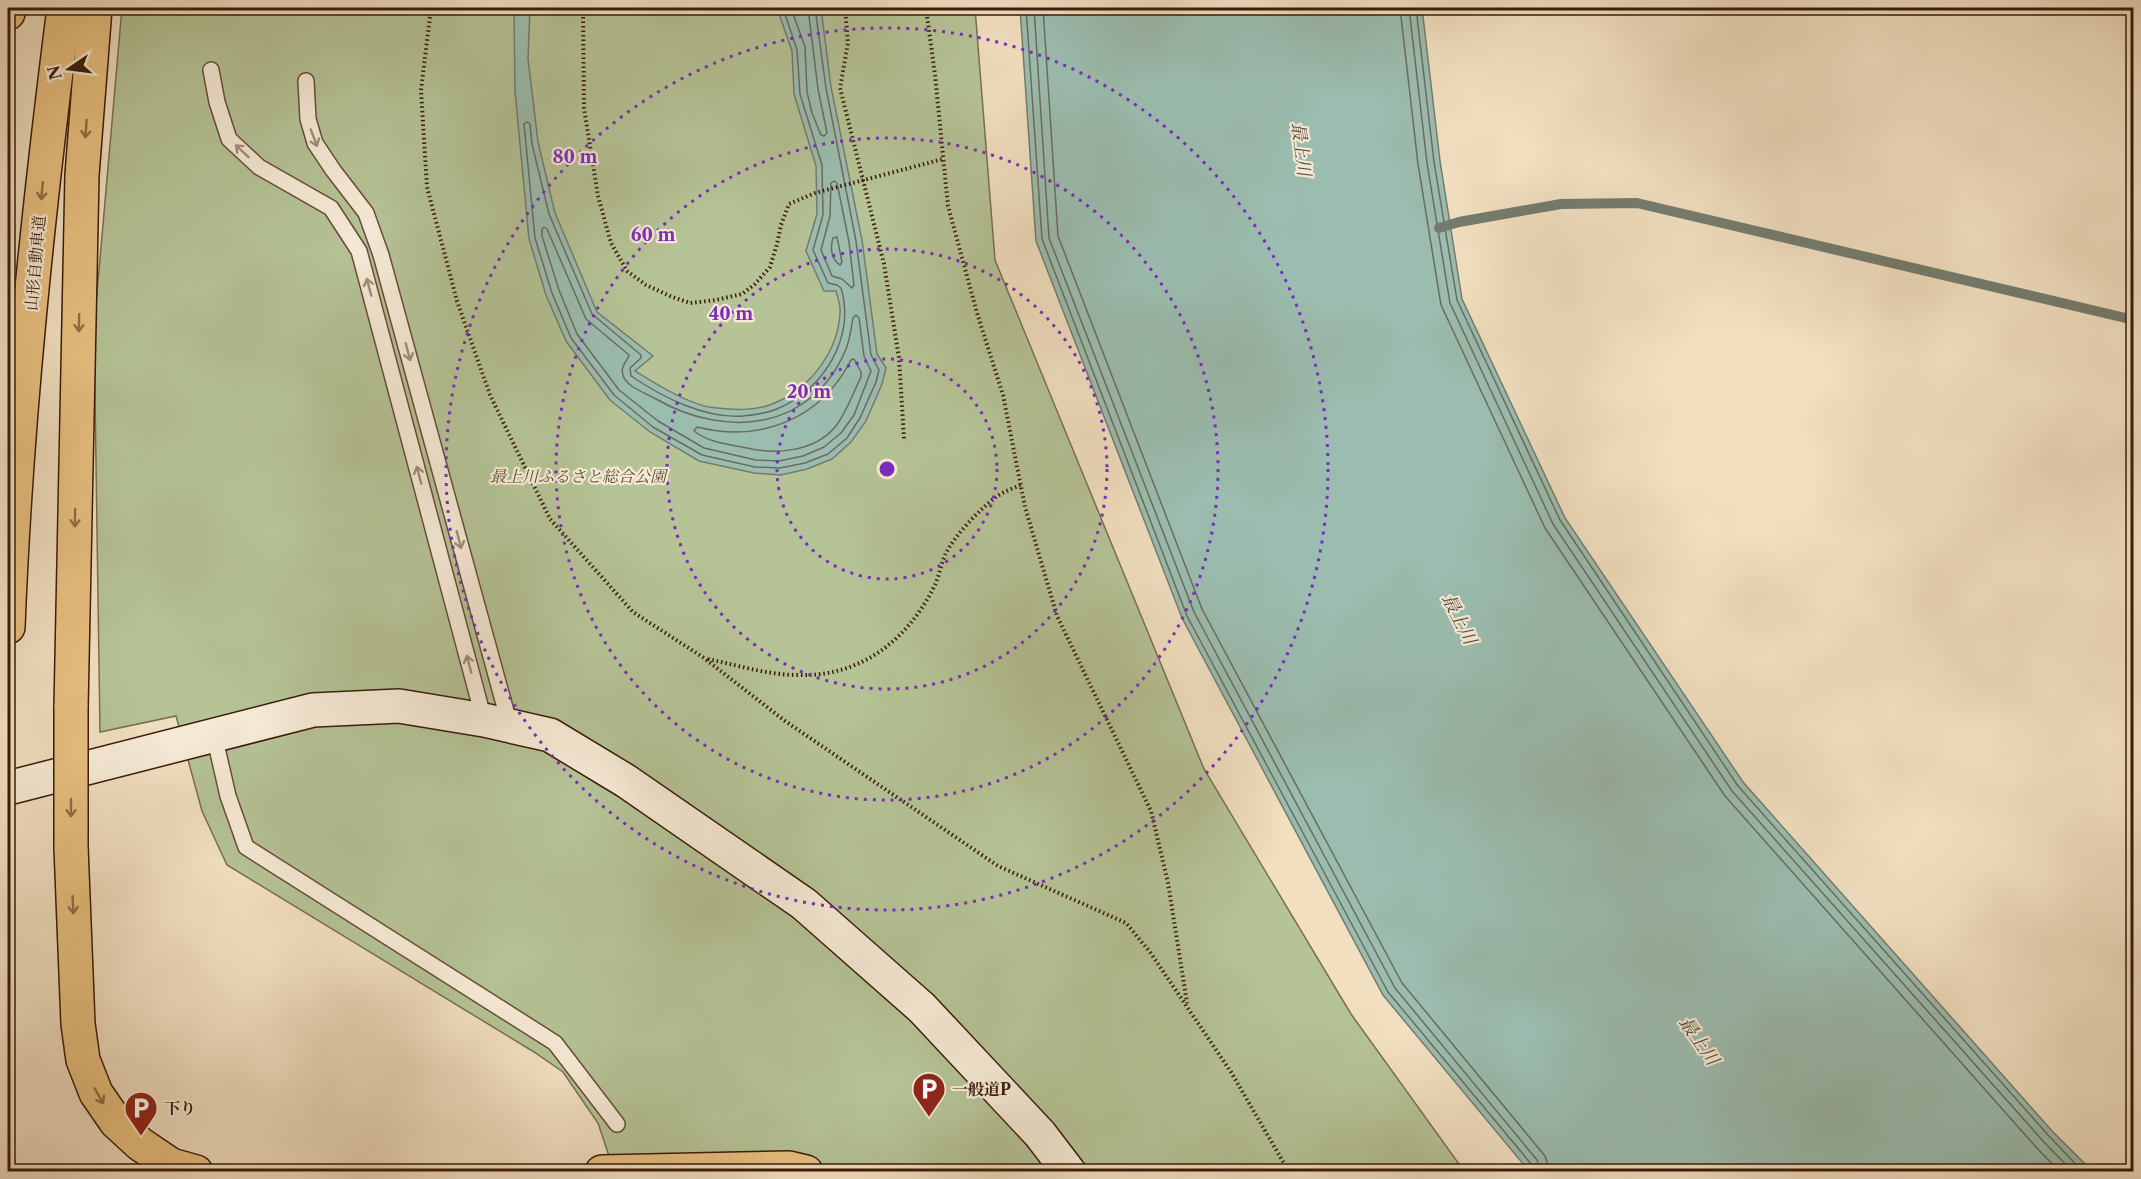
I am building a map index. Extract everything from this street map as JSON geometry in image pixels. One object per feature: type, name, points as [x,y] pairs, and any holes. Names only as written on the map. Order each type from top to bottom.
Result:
[{"type":"highway","points":[[8,8],[8,13]]},
{"type":"highway","name":"山形自動車道","points":[[8,627],[11,528],[40,206],[64,8]]},
{"type":"highway","points":[[95,8],[82,175],[71,708],[71,847],[78,1024],[83,1060],[96,1094],[116,1122],[140,1144],[171,1165],[196,1172]]},
{"type":"highway","points":[[603,1172],[789,1168],[806,1172]]},
{"type":"street","points":[[8,788],[313,710],[399,706],[550,735],[626,781],[804,904],[922,1008],[1040,1134],[1069,1172]]},
{"type":"lane","points":[[211,70],[217,102],[229,139],[259,167],[331,208],[359,251],[497,723]]},
{"type":"lane","points":[[306,81],[308,119],[315,143],[366,213],[381,255],[497,723]]},
{"type":"lane","points":[[214,735],[228,796],[246,847],[555,1043],[617,1124]]},
{"type":"path","points":[[431,8],[420,90],[427,187],[457,301],[490,395],[550,519],[633,612],[704,658],[784,721],[998,866],[1126,923],[1150,952],[1232,1072],[1289,1172]]},
{"type":"path","points":[[583,8],[584,108],[598,196],[611,243],[627,271],[646,285],[670,296],[690,303],[742,294],[755,284],[770,267],[789,204],[815,193],[944,159]]},
{"type":"path","points":[[844,8],[848,43],[840,88],[884,264],[899,358],[904,439]]},
{"type":"path","points":[[926,8],[948,206],[980,323],[1003,395],[1025,507],[1057,616],[1151,811],[1168,884],[1188,1007]]},
{"type":"path","points":[[704,658],[773,673],[799,675],[841,669],[864,661],[887,648],[920,613],[936,583],[945,554],[958,535],[997,496],[1021,485]]},
{"type":"green space","name":"最上川ふるさと総合公園","points":[[122,8],[975,8],[995,260],[1204,769],[1351,1014],[1464,1171],[614,1171],[598,1123],[563,1072],[534,1052],[227,865],[202,811],[176,716],[100,732],[94,327]]},
{"type":"water","points":[[514,8],[530,8],[528,59],[538,142],[555,213],[597,312],[653,356],[635,371],[671,392],[700,405],[744,409],[777,402],[801,387],[828,354],[838,327],[840,308],[836,291],[824,291],[806,251],[817,214],[816,166],[794,94],[792,51],[777,8],[821,8],[831,87],[862,240],[877,354],[886,368],[882,384],[866,421],[851,442],[832,459],[807,469],[781,475],[754,473],[699,461],[650,432],[610,400],[566,341],[546,295],[529,239],[515,91]]},
{"type":"water","name":"最上川","points":[[1020,8],[1422,8],[1440,161],[1462,299],[1565,518],[1743,782],[2052,1131],[2092,1171],[1529,1171],[1383,995],[1182,618],[1036,241]]},
{"type":"waterway","points":[[1439,228],[1459,222],[1561,204],[1637,203],[2134,320]]},
{"type":"place","name":"一般道P","points":[[929,1118]]},
{"type":"place","name":"下り","points":[[141,1137]]}]
